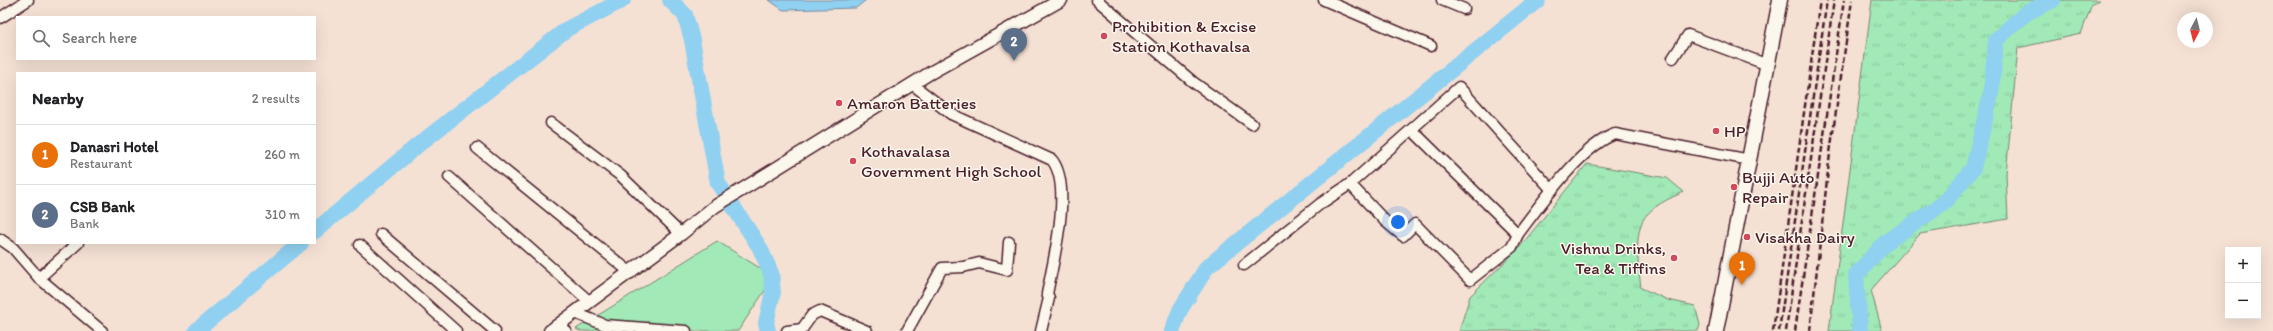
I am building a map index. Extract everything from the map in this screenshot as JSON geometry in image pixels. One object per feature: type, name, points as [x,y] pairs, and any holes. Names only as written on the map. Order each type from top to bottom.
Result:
[{"type":"highway","points":[[1716,331],[1780,0]]},
{"type":"main road","points":[[558,330],[575,313],[631,273],[714,207],[912,84],[1061,0]]},
{"type":"street","points":[[0,18],[28,0]]},
{"type":"street","points":[[1098,0],[1193,82],[1252,124]]},
{"type":"street","points":[[1324,0],[1432,46]]},
{"type":"street","points":[[1442,0],[1464,10]]},
{"type":"street","points":[[1673,58],[1688,35],[1768,65]]},
{"type":"street","points":[[912,84],[951,114],[1052,160],[1059,169],[1061,222],[1047,294],[1049,298],[1041,331]]},
{"type":"street","points":[[1244,265],[1320,204],[1350,184],[1459,87],[1552,190]]},
{"type":"street","points":[[551,123],[621,176],[681,234]]},
{"type":"street","points":[[1412,130],[1518,234]]},
{"type":"street","points":[[1350,184],[1386,222],[1403,236],[1415,224],[1470,280],[1512,247],[1518,234],[1552,190],[1602,138],[1615,134],[1750,160]]},
{"type":"street","points":[[477,148],[631,273]]},
{"type":"street","points":[[449,177],[590,302]]},
{"type":"street","points":[[381,234],[495,331]]},
{"type":"street","points":[[0,239],[13,248],[39,278],[102,331]]},
{"type":"street","points":[[907,331],[942,268],[963,267],[979,263],[1007,270],[1009,242]]},
{"type":"street","points":[[39,278],[77,244]]},
{"type":"street","points":[[360,245],[456,331]]},
{"type":"street","points":[[787,331],[802,329],[812,315],[820,311],[867,331]]},
{"type":"street","points":[[575,313],[605,325],[686,331]]},
{"type":"green space","points":[[1872,0],[2100,0],[2092,4],[2081,34],[2018,48],[2006,174],[2008,219],[1920,234],[1871,290],[1882,331],[1829,331]]},
{"type":"green space","points":[[1587,164],[1667,178],[1684,192],[1655,207],[1642,222],[1638,237],[1639,272],[1641,288],[1668,300],[1695,306],[1700,325],[1698,331],[1459,331],[1470,296],[1519,248]]},
{"type":"green space","points":[[717,241],[774,277],[738,331],[580,331],[576,329]]},
{"type":"water","points":[[769,0],[866,0],[856,8],[783,10]]},
{"type":"waterway","points":[[316,230],[418,145],[567,29],[623,0]]},
{"type":"waterway","points":[[670,0],[685,15],[692,40],[718,183],[760,248],[771,273],[773,292],[766,323],[768,331]]},
{"type":"waterway","points":[[1172,331],[1180,310],[1207,267],[1538,0]]},
{"type":"waterway","points":[[1860,331],[1856,275],[1886,242],[1944,203],[1973,168],[1991,94],[1996,40],[2026,13],[2053,0]]},
{"type":"waterway","points":[[196,331],[300,244]]},
{"type":"railway","points":[[1773,331],[1820,0]]},
{"type":"railway","points":[[1779,331],[1827,0]]},
{"type":"railway","points":[[1786,331],[1834,0]]},
{"type":"railway","points":[[1795,331],[1844,0]]},
{"type":"railway","points":[[1810,331],[1830,153],[1852,0]]},
{"type":"place","name":"Prohibition & Excise Station Kothavalsa","points":[[1104,36]]},
{"type":"place","name":"CSB Bank","points":[[1014,61]]},
{"type":"place","name":"Amaron Batteries","points":[[839,103]]},
{"type":"place","name":"HP","points":[[1716,131]]},
{"type":"place","name":"Kothavalasa Government High School","points":[[853,161]]},
{"type":"place","name":"Bujji Auto Repair","points":[[1734,187]]},
{"type":"place","name":"Visakha Dairy","points":[[1747,237]]},
{"type":"place","name":"Vishnu Drinks, Tea & Tiffins","points":[[1674,258]]},
{"type":"place","name":"Danasri Hotel","points":[[1742,285]]}]
